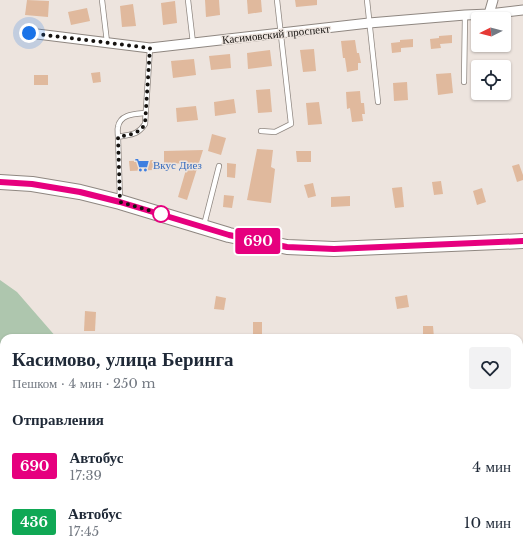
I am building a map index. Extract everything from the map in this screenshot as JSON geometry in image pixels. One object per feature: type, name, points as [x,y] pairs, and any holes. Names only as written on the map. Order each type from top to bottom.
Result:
[{"type":"main road","points":[[0,182],[32,184],[80,192],[120,202],[229,235],[287,247],[334,249],[523,241]]},
{"type":"street","points":[[490,12],[493,0]]},
{"type":"street","name":"Касимовский проспект","points":[[506,12],[523,10]]},
{"type":"street","name":"Касимовский проспект","points":[[29,33],[150,48],[280,33],[471,15]]},
{"type":"lane","points":[[102,0],[107,42]]},
{"type":"lane","points":[[188,0],[194,43]]},
{"type":"lane","points":[[261,131],[275,132],[291,124],[277,0]]},
{"type":"lane","points":[[367,0],[378,102]]},
{"type":"lane","points":[[464,82],[465,15]]},
{"type":"lane","points":[[118,137],[134,134],[141,130],[145,124],[150,48]]},
{"type":"lane","points":[[120,202],[118,127],[120,121],[127,116],[145,112]]},
{"type":"lane","points":[[203,228],[219,166]]},
{"type":"green space","points":[[0,280],[17,292],[54,334],[0,334]]},
{"type":"building","points":[[27,0],[49,1],[48,17],[25,15]]},
{"type":"building","points":[[205,0],[219,0],[220,15],[206,17]]},
{"type":"building","points":[[247,0],[261,0],[262,12],[248,14]]},
{"type":"building","points":[[295,0],[317,0],[317,5],[296,7]]},
{"type":"building","points":[[175,1],[177,23],[163,25],[161,3]]},
{"type":"building","points":[[133,4],[136,26],[122,27],[120,6]]},
{"type":"building","points":[[87,8],[90,21],[71,25],[68,12]]},
{"type":"building","points":[[452,35],[452,43],[440,44],[441,48],[431,49],[430,39],[439,38],[439,36]]},
{"type":"building","points":[[413,39],[413,47],[401,48],[401,52],[392,53],[391,43],[400,42],[400,40]]},
{"type":"building","points":[[355,40],[357,53],[359,53],[361,63],[358,63],[358,70],[347,72],[345,58],[343,58],[341,41]]},
{"type":"building","points":[[314,49],[316,71],[303,72],[300,50]]},
{"type":"building","points":[[270,50],[272,66],[248,69],[247,53]]},
{"type":"building","points":[[230,54],[231,68],[211,70],[209,56]]},
{"type":"building","points":[[194,59],[196,75],[173,78],[171,61]]},
{"type":"building","points":[[100,72],[101,82],[93,83],[91,73]]},
{"type":"building","points":[[451,73],[453,93],[438,95],[436,74]]},
{"type":"building","points":[[34,75],[48,75],[48,85],[34,85]]},
{"type":"building","points":[[407,82],[408,100],[394,101],[393,83]]},
{"type":"building","points":[[270,89],[272,112],[258,113],[256,90]]},
{"type":"building","points":[[360,91],[361,103],[364,103],[365,114],[362,114],[363,121],[352,122],[350,108],[347,109],[346,92]]},
{"type":"building","points":[[234,99],[236,113],[215,116],[214,102]]},
{"type":"building","points":[[319,102],[322,124],[308,125],[306,103]]},
{"type":"building","points":[[196,106],[198,120],[177,122],[176,108]]},
{"type":"building","points":[[212,134],[226,138],[221,155],[208,151]]},
{"type":"building","points":[[257,149],[273,150],[271,167],[275,169],[271,203],[247,200]]},
{"type":"building","points":[[203,150],[187,200],[178,197],[188,163],[164,164],[164,151]]},
{"type":"building","points":[[296,151],[311,151],[311,162],[297,162]]},
{"type":"building","name":"Вкус Диез","points":[[153,160],[154,170],[130,171],[129,161]]},
{"type":"building","points":[[227,163],[236,164],[235,178],[227,177]]},
{"type":"building","points":[[519,164],[523,175],[523,180],[517,182],[512,166]]},
{"type":"building","points":[[441,181],[443,194],[434,195],[432,182]]},
{"type":"building","points":[[313,183],[316,196],[308,198],[304,185]]},
{"type":"building","points":[[402,187],[404,207],[395,208],[392,188]]},
{"type":"building","points":[[482,188],[486,202],[477,205],[473,191]]},
{"type":"building","points":[[224,195],[234,196],[232,208],[223,207]]},
{"type":"building","points":[[350,196],[350,206],[331,207],[331,197]]},
{"type":"building","points":[[407,295],[409,307],[397,309],[395,297]]},
{"type":"building","points":[[216,296],[226,298],[224,310],[214,309]]},
{"type":"building","points":[[85,311],[96,312],[95,331],[84,331]]},
{"type":"building","points":[[253,322],[262,322],[262,334],[253,334]]},
{"type":"building","points":[[423,326],[433,326],[434,334],[423,334]]},
{"type":"bus line","name":"690","points":[[0,182],[32,184],[80,192],[120,202],[229,235],[287,247],[334,249],[523,241]]},
{"type":"place","name":"Вкус Диез","points":[[142,165]]},
{"type":"route","points":[[29,33],[150,48],[145,124],[141,130],[134,134],[118,137],[120,202],[161,214]]}]
